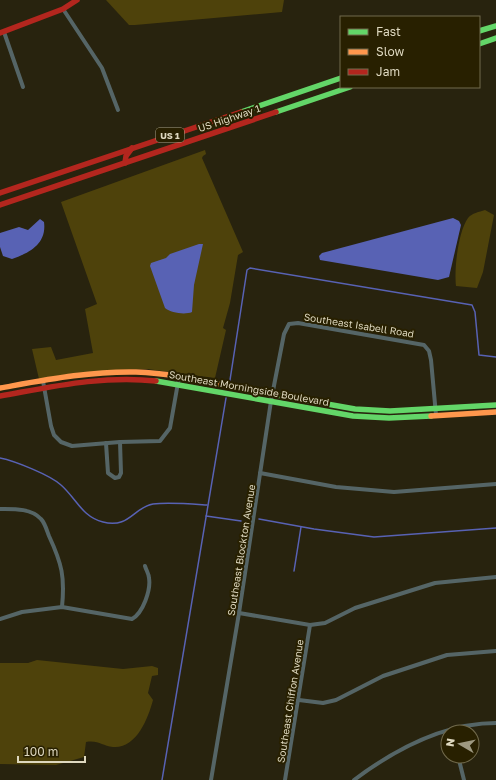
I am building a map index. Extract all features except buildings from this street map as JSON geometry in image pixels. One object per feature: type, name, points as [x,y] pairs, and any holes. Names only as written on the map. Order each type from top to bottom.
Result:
[{"type":"street","points":[[23,87],[2,33],[63,10],[77,0]]},
{"type":"street","points":[[63,10],[102,68],[118,110]]},
{"type":"street","points":[[480,31],[496,26]]},
{"type":"street","points":[[480,44],[496,38]]},
{"type":"street","name":"US Highway 1","points":[[0,192],[340,78]]},
{"type":"street","name":"US Highway 1","points":[[0,205],[347,88]]},
{"type":"street","points":[[125,163],[126,156],[132,148]]},
{"type":"street","points":[[108,168],[118,159],[120,152]]},
{"type":"street","name":"Southeast Isabell Road","points":[[289,324],[298,323],[424,345],[430,355],[436,416]]},
{"type":"street","name":"Southeast Blockton Avenue","points":[[211,780],[239,613],[271,401],[284,334],[289,324]]},
{"type":"street","points":[[112,372],[113,379]]},
{"type":"street","name":"Southeast Morningside Boulevard","points":[[0,388],[76,375],[112,372],[137,372],[179,377],[354,409],[390,411],[496,405]]},
{"type":"street","points":[[43,381],[54,435],[61,442],[72,446],[106,442],[160,441],[170,428],[179,377]]},
{"type":"street","name":"Southeast Morningside Boulevard","points":[[0,396],[76,382],[136,379],[178,384],[353,416],[389,418],[436,416],[470,412],[496,412]]},
{"type":"street","points":[[106,442],[108,473],[114,478],[118,477],[121,473],[120,442]]},
{"type":"street","points":[[260,473],[336,487],[394,492],[496,484]]},
{"type":"street","points":[[0,509],[15,508],[28,511],[41,519],[60,560],[64,585],[62,607]]},
{"type":"street","points":[[0,619],[22,612],[62,607],[132,619],[143,609],[149,579],[145,566]]},
{"type":"street","points":[[239,613],[310,625],[325,623],[355,608],[435,583],[496,577]]},
{"type":"street","name":"Southeast Chiffon Avenue","points":[[285,780],[310,625]]},
{"type":"street","points":[[299,700],[323,703],[330,702],[383,676],[447,655],[496,650]]},
{"type":"street","points":[[480,724],[496,723]]},
{"type":"street","points":[[354,780],[376,763],[414,742],[440,734]]},
{"type":"street","points":[[460,764],[464,780]]},
{"type":"shaded area","points":[[106,0],[284,0],[282,12],[129,25]]},
{"type":"shaded area","points":[[205,150],[206,154],[202,158],[243,252],[238,255],[230,303],[223,328],[226,330],[215,378],[147,369],[75,373],[39,379],[32,349],[51,347],[56,360],[93,353],[85,309],[97,304],[61,202]]},
{"type":"shaded area","points":[[485,210],[494,215],[483,272],[477,288],[456,286],[459,241],[465,224],[468,218],[472,215]]},
{"type":"shaded area","points":[[37,660],[123,669],[152,666],[158,668],[158,675],[152,676],[148,693],[153,700],[148,716],[140,731],[128,743],[121,746],[113,747],[97,742],[86,742],[84,757],[56,765],[0,764],[0,663],[28,663]]},
{"type":"water","points":[[453,218],[459,221],[461,225],[449,277],[438,280],[320,260],[319,256],[322,253]]},
{"type":"water","points":[[40,219],[44,222],[44,230],[40,242],[36,246],[25,254],[12,259],[3,256],[0,247],[0,233],[19,227],[28,230]]},
{"type":"water","points":[[203,244],[194,285],[192,312],[182,313],[171,311],[165,308],[150,266],[151,263],[166,258],[170,254]]},
{"type":"waterway","points":[[230,380],[247,270],[250,268],[472,305],[475,312],[479,355],[496,357]]},
{"type":"waterway","points":[[162,780],[226,398]]},
{"type":"waterway","points":[[0,458],[32,469],[56,481],[66,490],[84,512],[96,520],[103,522],[119,523],[131,517],[146,506],[159,503],[207,505]]},
{"type":"waterway","points":[[206,516],[241,521]]},
{"type":"waterway","points":[[259,519],[314,529],[374,537],[496,528]]},
{"type":"waterway","points":[[294,571],[301,527]]},
{"type":"traffic: fast","points":[[480,31],[496,26]]},
{"type":"traffic: fast","points":[[480,44],[496,38]]},
{"type":"traffic: fast","points":[[241,112],[340,78]]},
{"type":"traffic: fast","points":[[276,112],[347,88]]},
{"type":"traffic: fast","points":[[156,381],[353,416],[389,418],[431,416]]},
{"type":"traffic: fast","points":[[248,390],[355,409],[390,411],[496,405]]},
{"type":"traffic: slow","points":[[0,388],[51,379],[102,373],[136,372],[178,376],[248,390]]},
{"type":"traffic: slow","points":[[431,416],[496,412]]},
{"type":"traffic: jam","points":[[0,33],[63,9],[77,0]]},
{"type":"traffic: jam","points":[[0,193],[241,112]]},
{"type":"traffic: jam","points":[[0,205],[276,112]]},
{"type":"traffic: jam","points":[[125,163],[126,156],[132,148]]},
{"type":"traffic: jam","points":[[0,396],[97,381],[156,381]]}]
